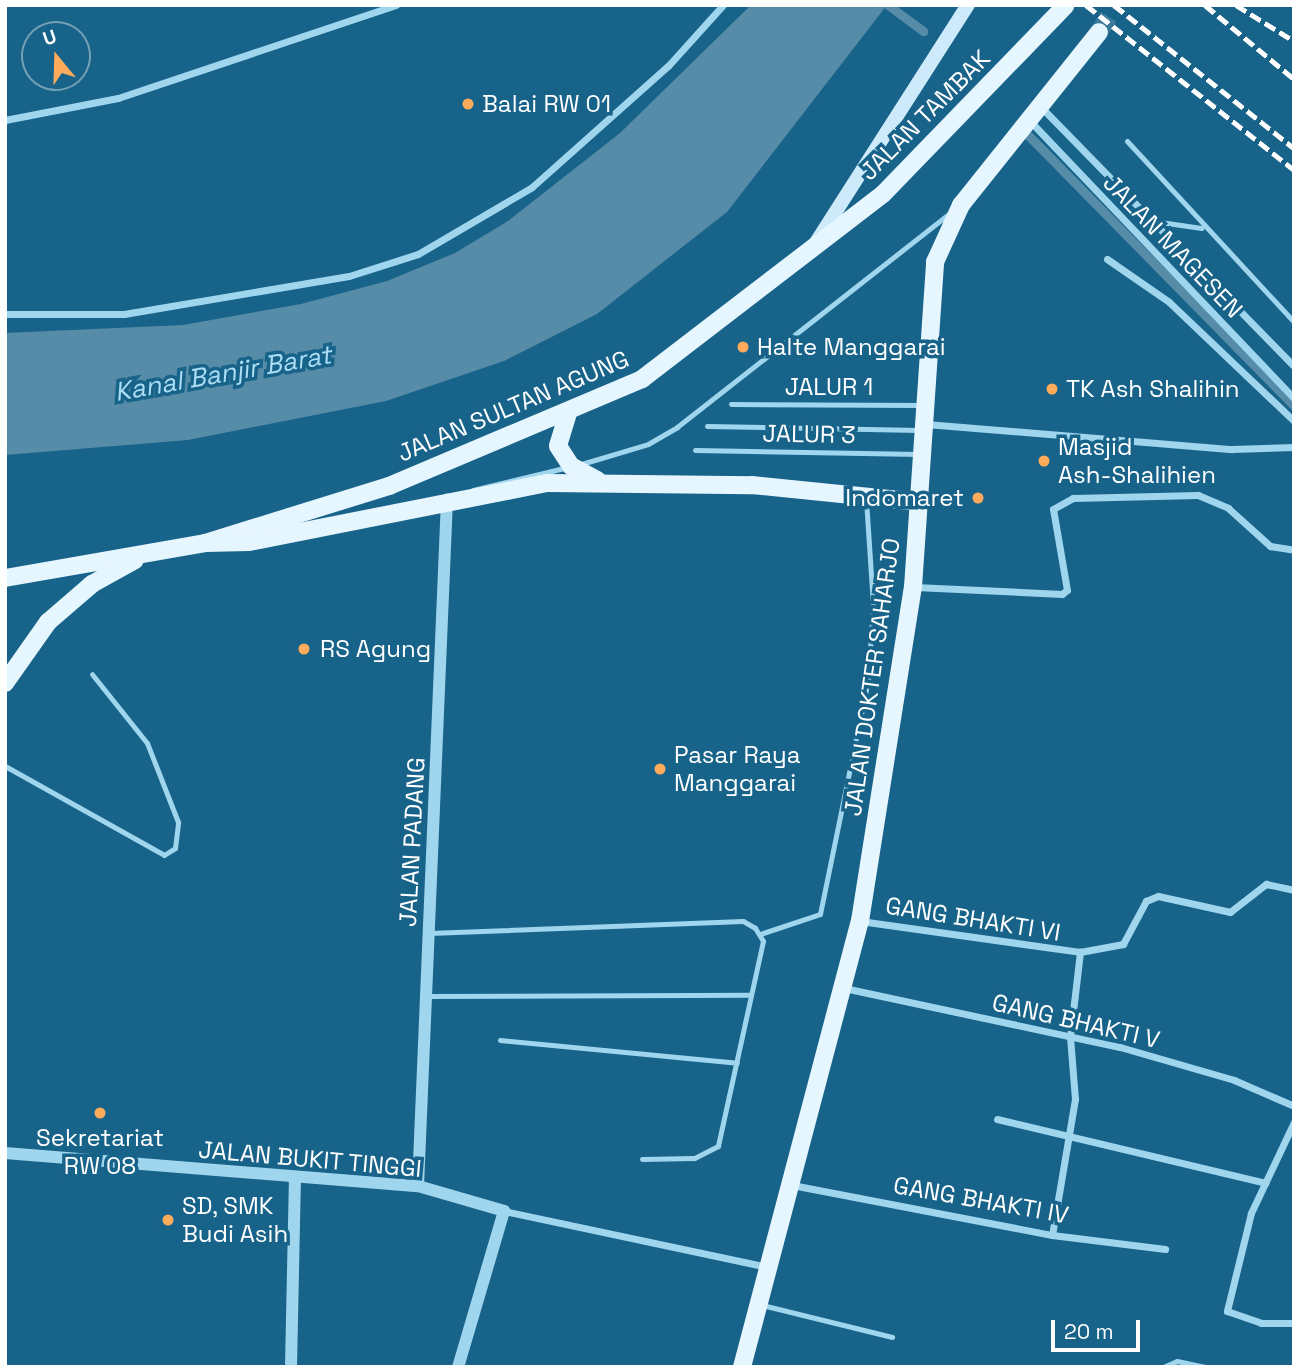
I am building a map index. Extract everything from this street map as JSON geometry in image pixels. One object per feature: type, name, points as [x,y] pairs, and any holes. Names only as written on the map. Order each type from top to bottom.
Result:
[{"type":"main road","name":"JALAN SULTAN AGUNG","points":[[5,578],[205,543],[389,486],[568,413],[642,379],[813,249],[968,5]]},
{"type":"main road","name":"JALAN TAMBAK","points":[[813,249],[883,194],[1065,6]]},
{"type":"main road","name":"JALAN DOKTER SAHARJO","points":[[742,1367],[771,1268],[860,921],[914,587],[926,427],[929,288],[961,205],[1099,32]]},
{"type":"main road","points":[[568,413],[558,446],[571,466],[597,480]]},
{"type":"main road","name":"JALAN SULTAN AGUNG","points":[[205,543],[249,542],[447,500],[597,480],[866,496],[919,502]]},
{"type":"main road","points":[[5,683],[48,622],[92,584],[147,553]]},
{"type":"street","points":[[5,120],[50,115],[201,74],[396,5]]},
{"type":"street","points":[[5,314],[124,314],[349,276],[418,254],[532,187],[668,66],[723,5]]},
{"type":"street","name":"JALAN MAGESEN","points":[[1033,112],[1153,221],[1294,366]]},
{"type":"street","name":"JALAN MAGESEN","points":[[1033,112],[1294,398]]},
{"type":"street","points":[[1107,259],[1170,302],[1294,421]]},
{"type":"street","points":[[926,427],[1231,449],[1294,447]]},
{"type":"street","points":[[914,587],[1062,593],[1067,590],[1053,509],[1073,498],[1198,495],[1228,508],[1270,546],[1294,550]]},
{"type":"street","name":"JALAN PADANG","points":[[418,1186],[447,500]]},
{"type":"street","name":"GANG BHAKTI VI","points":[[860,921],[1080,952],[1123,944],[1146,901],[1158,896],[1230,912],[1266,884],[1294,890]]},
{"type":"street","name":"GANG BHAKTI VI","points":[[1052,1235],[1071,1135],[1070,1037],[1080,952]]},
{"type":"street","name":"GANG BHAKTI V","points":[[844,988],[1070,1037],[1234,1080],[1294,1106]]},
{"type":"street","points":[[998,1119],[1265,1183]]},
{"type":"street","points":[[1294,1122],[1242,1240],[1227,1311],[1261,1323],[1294,1323]]},
{"type":"street","name":"JALAN BUKIT TINGGI","points":[[5,1153],[295,1180],[418,1186],[504,1211],[771,1268]]},
{"type":"street","points":[[291,1367],[295,1180]]},
{"type":"street","name":"GANG BHAKTI IV","points":[[792,1185],[1052,1235],[1165,1249]]},
{"type":"street","points":[[458,1367],[504,1211]]},
{"type":"lane","points":[[1127,141],[1203,229],[1294,322]]},
{"type":"lane","points":[[447,500],[502,479],[571,466],[648,444],[677,427],[961,205]]},
{"type":"lane","points":[[1153,221],[1203,229]]},
{"type":"lane","name":"JALUR 1","points":[[730,404],[926,405]]},
{"type":"lane","points":[[707,426],[926,427]]},
{"type":"lane","name":"JALUR 3","points":[[695,450],[923,454]]},
{"type":"lane","points":[[760,934],[820,914],[868,680],[873,605],[866,496]]},
{"type":"lane","points":[[5,766],[164,855],[175,848],[178,822],[147,743],[92,674]]},
{"type":"lane","points":[[429,933],[743,921],[760,934]]},
{"type":"lane","points":[[642,1159],[694,1158],[718,1146],[751,995],[760,934]]},
{"type":"lane","points":[[426,996],[751,995]]},
{"type":"lane","points":[[500,1040],[737,1063]]},
{"type":"lane","points":[[759,1305],[892,1337]]},
{"type":"lane","points":[[1163,1367],[1177,1362],[1206,1367]]},
{"type":"water","name":"Kanal Banjir Barat","points":[[751,5],[887,5],[727,212],[597,314],[504,361],[386,401],[188,440],[5,455],[5,333],[183,325],[301,304],[387,281],[455,253],[508,221],[620,133]]},
{"type":"waterway","points":[[888,5],[923,31]]},
{"type":"waterway","points":[[1027,134],[1294,406]]},
{"type":"tunnel","points":[[1099,32],[1116,5]]},
{"type":"railway","points":[[1086,5],[1294,170]]},
{"type":"railway","points":[[1114,5],[1294,148]]},
{"type":"railway","points":[[1205,5],[1294,79]]},
{"type":"railway","points":[[1236,5],[1294,41]]},
{"type":"place","name":"Balai RW 01","points":[[468,104]]},
{"type":"place","name":"Halte Manggarai","points":[[743,347]]},
{"type":"place","name":"TK Ash Shalihin","points":[[1052,389]]},
{"type":"place","name":"Masjid Ash-Shalihien","points":[[1044,461]]},
{"type":"place","name":"Indomaret","points":[[978,498]]},
{"type":"place","name":"RS Agung","points":[[304,649]]},
{"type":"place","name":"Pasar Raya Manggarai","points":[[660,769]]},
{"type":"place","name":"Sekretariat RW 08","points":[[100,1113]]},
{"type":"place","name":"SD, SMK Budi Asih","points":[[168,1220]]}]
